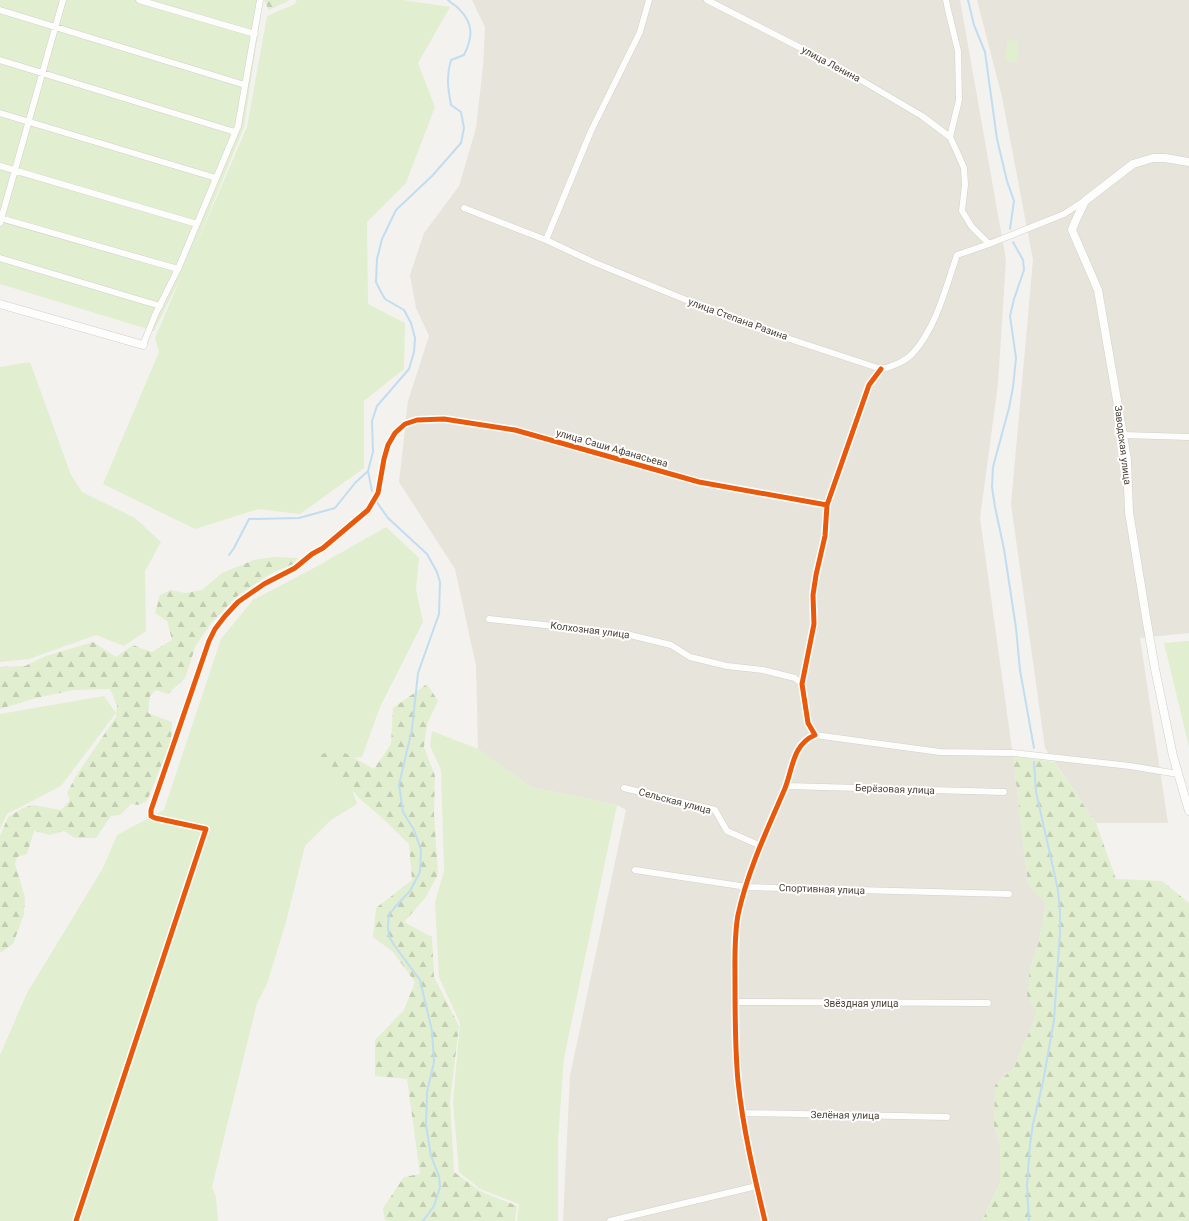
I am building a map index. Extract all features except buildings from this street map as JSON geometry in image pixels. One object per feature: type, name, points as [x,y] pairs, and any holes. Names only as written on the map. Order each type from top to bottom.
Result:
[{"type":"street","points":[[63,0],[0,220],[178,269]]},
{"type":"street","points":[[139,0],[255,34]]},
{"type":"street","points":[[0,304],[143,345],[178,269],[238,126],[260,0]]},
{"type":"street","points":[[546,240],[591,132],[640,32],[649,0]]},
{"type":"street","name":"улица Ленина","points":[[707,0],[844,70],[922,116],[950,137]]},
{"type":"street","points":[[946,0],[958,52],[959,100],[950,137],[964,168],[965,185],[962,211],[972,226],[989,244]]},
{"type":"street","points":[[0,10],[245,85]]},
{"type":"street","points":[[0,60],[235,132]]},
{"type":"street","points":[[0,113],[216,178]]},
{"type":"street","name":"Заводская улица","points":[[1189,162],[1165,158],[1153,158],[1142,160],[1126,168],[1085,201],[1072,230],[1098,290],[1127,460],[1129,512],[1155,669],[1178,774],[1189,811]]},
{"type":"street","points":[[0,166],[197,224]]},
{"type":"street","points":[[815,735],[808,723],[802,684],[814,624],[813,595],[825,536],[827,505],[869,385],[881,369],[899,363],[913,354],[927,334],[941,301],[957,255],[1064,214],[1085,201]]},
{"type":"street","name":"улица Степана Разина","points":[[464,208],[546,240],[593,262],[750,326],[881,369]]},
{"type":"street","points":[[0,258],[160,306]]},
{"type":"street","name":"улица Саши Афанасьева","points":[[76,1221],[206,829],[155,818],[151,816],[151,810],[209,641],[215,629],[238,602],[264,584],[295,568],[312,554],[323,548],[368,510],[378,493],[388,445],[395,433],[404,424],[417,420],[444,419],[515,430],[699,482],[827,505]]},
{"type":"street","points":[[1123,435],[1189,437]]},
{"type":"street","name":"Колхозная улица","points":[[489,619],[626,634],[671,645],[690,657],[727,666],[763,670],[795,678],[802,684]]},
{"type":"street","points":[[766,1221],[751,1161],[738,1082],[735,1002],[735,946],[738,916],[747,887],[761,846],[786,786],[797,749],[808,738],[815,735],[940,752],[1013,753],[1130,766],[1178,774]]},
{"type":"street","name":"Берёзовая улица","points":[[786,786],[1004,792]]},
{"type":"street","name":"Сельская улица","points":[[624,788],[714,810],[727,832],[761,846]]},
{"type":"street","name":"Спортивная улица","points":[[635,870],[747,887],[1010,894]]},
{"type":"street","name":"Звёздная улица","points":[[735,1002],[988,1003]]},
{"type":"street","name":"Зелёная улица","points":[[744,1114],[947,1117]]},
{"type":"street","points":[[610,1221],[757,1186]]},
{"type":"shaded area","points":[[472,0],[960,0],[1006,260],[998,384],[980,518],[1013,756],[1028,885],[1046,902],[1039,941],[1030,969],[1037,1013],[1014,1068],[995,1085],[994,1125],[1000,1145],[1000,1183],[982,1221],[563,1221],[570,1076],[626,810],[617,805],[531,787],[478,749],[476,666],[455,569],[399,482],[408,401],[429,336],[416,308],[410,275],[424,233],[459,186],[476,128],[483,66],[485,27]]},
{"type":"shaded area","points":[[977,0],[1189,0],[1189,633],[1140,638],[1168,823],[1096,823],[1045,748],[1011,504],[1033,260],[1002,97]]},
{"type":"green space","points":[[0,0],[263,0],[244,127],[193,252],[247,127],[267,16],[295,4],[297,0],[403,0],[450,7],[418,63],[435,107],[406,183],[367,222],[368,304],[405,323],[404,369],[364,401],[364,468],[300,514],[258,509],[195,529],[103,484],[159,352],[155,338],[181,277],[154,331],[0,284]]},
{"type":"green space","points":[[264,0],[290,0],[269,10]]},
{"type":"green space","points":[[1007,40],[1019,41],[1017,62],[1005,61]]},
{"type":"green space","points":[[30,362],[71,475],[82,492],[135,518],[161,542],[145,571],[146,631],[124,646],[96,635],[29,659],[0,662],[0,367]]},
{"type":"green space","points":[[386,527],[419,558],[416,589],[423,622],[380,707],[362,757],[342,759],[357,804],[331,820],[305,846],[286,922],[267,984],[257,1003],[212,1187],[216,1197],[218,1221],[0,1221],[0,1055],[27,993],[103,868],[117,835],[164,810],[221,639],[253,600],[314,568]]},
{"type":"green space","points":[[273,557],[298,558],[293,564],[270,574],[236,597],[212,622],[196,645],[185,678],[168,694],[156,690],[150,696],[148,713],[172,722],[171,741],[147,801],[138,805],[131,804],[120,815],[111,816],[96,838],[75,838],[64,831],[50,835],[34,831],[27,854],[17,857],[15,864],[25,897],[24,914],[13,944],[0,953],[0,836],[8,817],[23,808],[33,805],[61,810],[70,800],[67,793],[76,776],[116,717],[117,705],[110,689],[74,690],[36,698],[0,709],[0,667],[25,666],[46,656],[93,642],[116,657],[133,645],[152,652],[172,640],[167,621],[155,613],[160,595],[171,590],[185,593],[202,590],[222,573],[254,560]]},
{"type":"green space","points":[[1189,641],[1189,747],[1164,643]]},
{"type":"green space","points":[[427,684],[438,701],[427,724],[424,747],[435,776],[434,814],[438,874],[426,897],[404,922],[432,937],[434,977],[459,1026],[450,1101],[454,1172],[480,1191],[517,1206],[515,1221],[385,1221],[383,1208],[404,1177],[420,1174],[407,1079],[375,1076],[375,1040],[404,1010],[415,982],[393,952],[373,937],[376,908],[412,880],[409,844],[359,798],[332,766],[316,757],[336,748],[374,769],[391,744],[393,708]]},
{"type":"green space","points":[[104,696],[116,713],[61,786],[7,814],[0,829],[0,714]]},
{"type":"green space","points":[[432,731],[478,749],[531,787],[617,805],[564,1058],[558,1140],[558,1221],[517,1221],[519,1204],[480,1189],[459,1172],[453,1102],[460,1023],[439,977],[435,902],[444,871],[441,770],[430,746]]},
{"type":"green space","points":[[1013,756],[1054,762],[1096,823],[1116,879],[1162,881],[1189,903],[1189,1221],[982,1221],[1000,1183],[1000,1145],[994,1125],[995,1085],[1014,1068],[1037,1013],[1027,996],[1030,969],[1039,941],[1046,903],[1028,885]]},
{"type":"waterway","points":[[229,555],[249,519],[299,518],[335,508],[355,483],[368,471],[373,452],[372,421],[377,406],[409,369],[414,352],[415,338],[411,323],[404,310],[385,299],[381,292],[376,282],[377,259],[382,239],[396,210],[432,176],[461,143],[464,128],[461,112],[451,105],[448,88],[448,72],[451,60],[464,55],[469,42],[470,30],[467,19],[457,7],[448,0]]},
{"type":"waterway","points":[[968,0],[974,25],[985,52],[997,139],[1007,181],[1014,201],[1010,229]]},
{"type":"waterway","points":[[1013,242],[1023,260],[1024,270],[1010,316],[1016,358],[1013,387],[1009,408],[993,467],[992,487],[1004,549],[1016,628],[1020,670],[1034,748]]},
{"type":"waterway","points":[[368,471],[372,491]]},
{"type":"waterway","points":[[376,501],[388,518],[427,554],[437,572],[440,582],[439,614],[418,673],[412,729],[399,785],[403,812],[414,830],[421,850],[420,872],[410,891],[389,915],[388,926],[389,936],[394,945],[420,980],[432,1031],[434,1062],[427,1092],[426,1125],[431,1156],[439,1176],[440,1187],[434,1206],[423,1221]]},
{"type":"waterway","points":[[1029,1221],[1027,1185],[1030,1144],[1054,1020],[1060,932],[1058,890],[1036,792],[1034,762]]},
{"type":"cycle path","points":[[765,1221],[746,1134],[738,1081],[735,1007],[735,948],[738,915],[746,884],[786,785],[797,752],[801,745],[815,735],[808,723],[802,684],[814,624],[813,595],[825,536],[827,505],[869,385],[881,369]]},
{"type":"cycle path","points":[[76,1221],[206,829],[155,818],[151,816],[151,810],[209,641],[215,629],[238,602],[264,584],[295,568],[312,554],[323,548],[368,510],[378,493],[384,459],[388,445],[395,433],[405,424],[417,420],[444,419],[515,430],[699,482],[827,505]]}]
